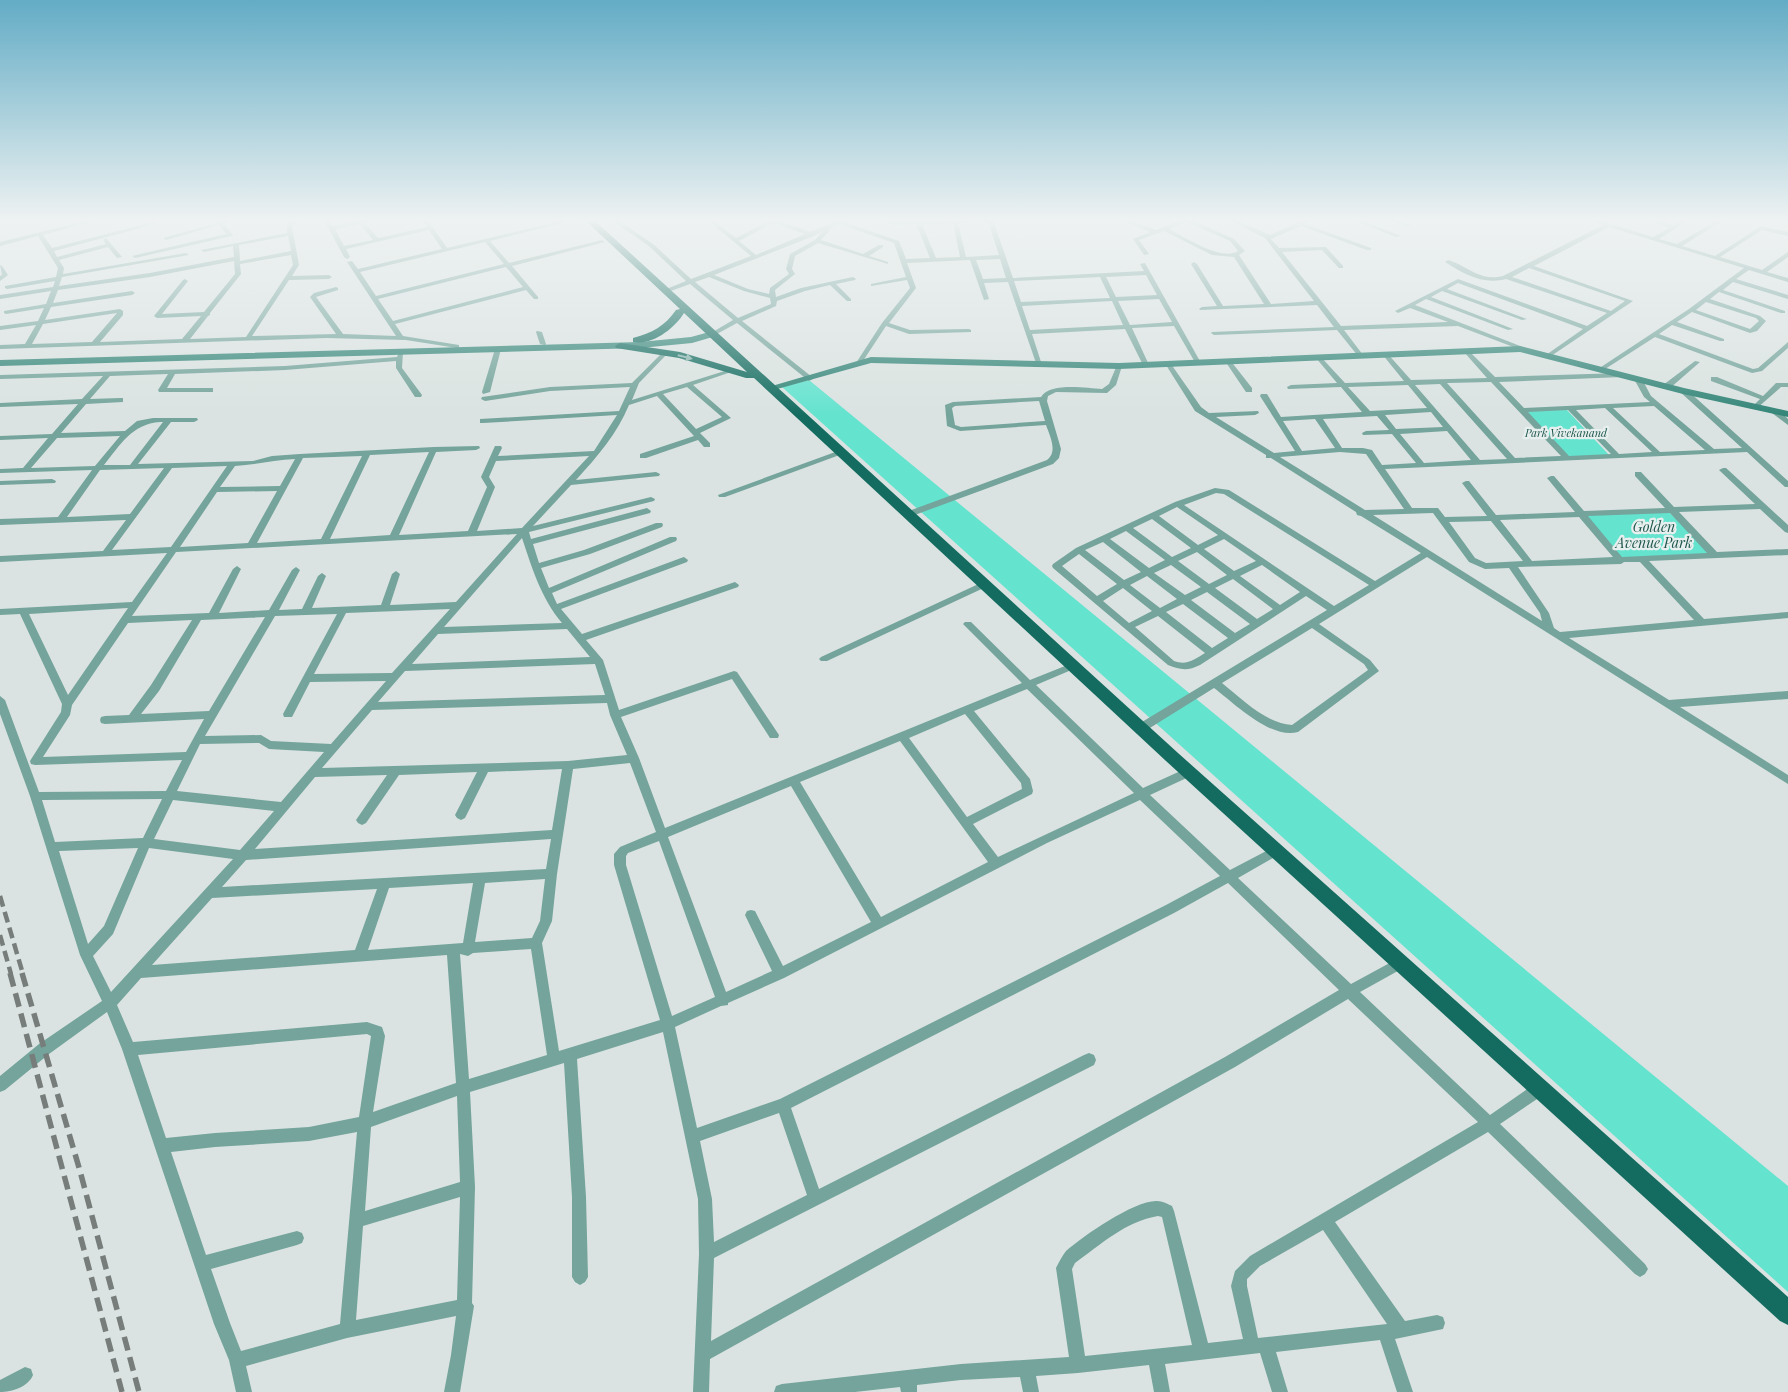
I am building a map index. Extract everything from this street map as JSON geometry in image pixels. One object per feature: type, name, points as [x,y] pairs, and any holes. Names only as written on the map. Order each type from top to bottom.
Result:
[{"type":"main road","points":[[650,285],[680,312],[710,333],[758,374],[762,383]]},
{"type":"main road","points":[[659,285],[762,383],[909,514],[1189,772],[1542,1088],[1788,1313]]},
{"type":"main road","points":[[637,340],[660,332],[677,318],[680,312]]},
{"type":"main road","points":[[620,346],[666,352],[733,370],[762,383]]},
{"type":"street","points":[[7,287],[19,285]]},
{"type":"street","points":[[27,346],[41,322],[56,285]]},
{"type":"street","points":[[0,297],[84,285]]},
{"type":"street","points":[[181,285],[157,316],[208,314]]},
{"type":"street","points":[[185,340],[230,285]]},
{"type":"street","points":[[248,338],[283,285]]},
{"type":"street","points":[[367,285],[401,338]]},
{"type":"street","points":[[376,298],[430,285]]},
{"type":"street","points":[[524,285],[536,298]]},
{"type":"street","points":[[666,291],[683,285]]},
{"type":"street","points":[[695,285],[810,379]]},
{"type":"street","points":[[734,285],[772,298],[803,289],[832,285],[849,300]]},
{"type":"street","points":[[0,363],[70,358],[457,346],[543,344],[620,346],[666,343],[710,333],[774,305],[772,298],[776,285]]},
{"type":"street","points":[[859,363],[884,324],[913,290],[912,285]]},
{"type":"street","points":[[981,285],[986,299]]},
{"type":"street","points":[[1012,285],[1038,362]]},
{"type":"street","points":[[1107,285],[1146,365]]},
{"type":"street","points":[[1155,285],[1198,363]]},
{"type":"street","points":[[1207,285],[1221,308]]},
{"type":"street","points":[[1255,285],[1269,306]]},
{"type":"street","points":[[1304,285],[1360,355]]},
{"type":"street","points":[[1398,311],[1447,285]]},
{"type":"street","points":[[1471,285],[1588,329]]},
{"type":"street","points":[[1529,285],[1612,313]]},
{"type":"street","points":[[1549,355],[1630,301],[1584,285]]},
{"type":"street","points":[[1600,370],[1706,300],[1725,285]]},
{"type":"street","points":[[1748,285],[1788,297]]},
{"type":"street","points":[[391,323],[526,288]]},
{"type":"street","points":[[1441,288],[1524,320]]},
{"type":"street","points":[[336,289],[316,294],[313,297],[341,336]]},
{"type":"street","points":[[1718,290],[1783,312]]},
{"type":"street","points":[[6,312],[132,293]]},
{"type":"street","points":[[1018,304],[1162,297]]},
{"type":"street","points":[[1426,297],[1510,329]]},
{"type":"street","points":[[1691,310],[1750,331],[1755,330],[1762,321],[1758,317],[1706,300]]},
{"type":"street","points":[[1202,309],[1318,304]]},
{"type":"street","points":[[1409,306],[1526,350],[1683,391],[1788,414]]},
{"type":"street","points":[[1495,338],[1537,310]]},
{"type":"street","points":[[0,328],[120,312],[120,315],[94,344]]},
{"type":"street","points":[[1672,323],[1722,340]]},
{"type":"street","points":[[884,324],[909,332],[969,330]]},
{"type":"street","points":[[1028,332],[1177,324]]},
{"type":"street","points":[[1214,333],[1460,324]]},
{"type":"street","points":[[539,332],[543,344]]},
{"type":"street","points":[[0,377],[285,368],[400,356],[498,349],[602,345],[710,333]]},
{"type":"street","points":[[1654,334],[1752,371],[1760,370],[1788,344]]},
{"type":"street","points":[[0,347],[341,336],[401,338],[457,346]]},
{"type":"street","points":[[498,349],[486,396],[550,389],[635,385]]},
{"type":"street","points":[[762,383],[810,379],[871,360],[1038,362],[1119,366],[1169,365],[1318,356],[1526,350]]},
{"type":"street","points":[[1466,351],[1567,458]]},
{"type":"street","points":[[0,1085],[44,1049],[110,1003],[243,855],[369,706],[524,531],[596,454],[610,436],[635,385],[666,352]]},
{"type":"street","points":[[1385,354],[1411,382],[1477,462]]},
{"type":"street","points":[[0,358],[400,356]]},
{"type":"street","points":[[400,356],[399,368],[418,395]]},
{"type":"street","points":[[1318,356],[1367,413]]},
{"type":"street","points":[[1228,361],[1249,390]]},
{"type":"street","points":[[1666,386],[1697,362]]},
{"type":"street","points":[[1169,365],[1193,404],[1269,456],[1549,628],[1788,780]]},
{"type":"street","points":[[1050,423],[960,429],[951,426],[948,407],[953,404],[1044,399],[1052,390],[1106,389],[1115,381],[1119,366]]},
{"type":"street","points":[[483,421],[624,409],[659,394],[733,370]]},
{"type":"street","points":[[172,373],[162,390],[210,390]]},
{"type":"street","points":[[26,470],[108,374]]},
{"type":"street","points":[[1291,387],[1622,375]]},
{"type":"street","points":[[1638,379],[1645,394],[1655,404],[1711,451]]},
{"type":"street","points":[[1714,379],[1765,399]]},
{"type":"street","points":[[1441,381],[1513,460]]},
{"type":"street","points":[[1756,407],[1779,384],[1788,385]]},
{"type":"street","points":[[643,456],[697,434],[727,418],[689,385]]},
{"type":"street","points":[[1683,391],[1788,485]]},
{"type":"street","points":[[659,394],[707,445]]},
{"type":"street","points":[[1264,396],[1299,452]]},
{"type":"street","points":[[909,514],[1050,462],[1055,458],[1057,453],[1044,399]]},
{"type":"street","points":[[0,405],[120,400]]},
{"type":"street","points":[[1521,410],[1655,404]]},
{"type":"street","points":[[1608,406],[1657,453]]},
{"type":"street","points":[[1570,408],[1616,455]]},
{"type":"street","points":[[1278,419],[1434,410]]},
{"type":"street","points":[[1775,411],[1788,423]]},
{"type":"street","points":[[1208,415],[1255,413]]},
{"type":"street","points":[[1379,413],[1422,465]]},
{"type":"street","points":[[1317,416],[1340,450]]},
{"type":"street","points":[[132,467],[168,420]]},
{"type":"street","points":[[60,520],[98,468],[127,433],[139,423],[194,420]]},
{"type":"street","points":[[1366,433],[1450,429]]},
{"type":"street","points":[[0,438],[127,433]]},
{"type":"street","points":[[0,471],[258,462],[272,458],[300,456],[476,448]]},
{"type":"street","points":[[472,533],[492,487],[486,477],[498,448]]},
{"type":"street","points":[[394,537],[434,449]]},
{"type":"street","points":[[1269,456],[1299,452],[1366,450],[1372,454],[1408,509]]},
{"type":"street","points":[[1380,467],[1749,450]]},
{"type":"street","points":[[325,540],[367,453]]},
{"type":"street","points":[[722,495],[842,453]]},
{"type":"street","points":[[493,459],[596,454]]},
{"type":"street","points":[[252,544],[300,456]]},
{"type":"street","points":[[190,756],[35,761],[66,712],[67,704],[233,463]]},
{"type":"street","points":[[105,554],[170,466]]},
{"type":"street","points":[[1723,470],[1788,530]]},
{"type":"street","points":[[568,483],[656,474]]},
{"type":"street","points":[[1638,474],[1714,555]]},
{"type":"street","points":[[1551,478],[1621,561]]},
{"type":"street","points":[[0,484],[52,481]]},
{"type":"street","points":[[1466,483],[1531,565]]},
{"type":"street","points":[[213,490],[281,488]]},
{"type":"street","points":[[1306,592],[1212,653],[1182,668],[1171,663],[1056,566],[1079,550],[1126,527],[1215,490],[1226,492],[1374,584]]},
{"type":"street","points":[[0,559],[325,540],[524,531],[651,499]]},
{"type":"street","points":[[1178,504],[1332,609]]},
{"type":"street","points":[[1444,520],[1763,506]]},
{"type":"street","points":[[1360,512],[1408,509],[1435,510],[1472,560],[1485,566],[1788,552]]},
{"type":"street","points":[[528,543],[647,511]]},
{"type":"street","points":[[1152,515],[1279,609]]},
{"type":"street","points":[[0,522],[131,517]]},
{"type":"street","points":[[536,567],[587,552],[659,525]]},
{"type":"street","points":[[1126,527],[1257,624]]},
{"type":"street","points":[[524,531],[536,567],[554,608],[598,660],[615,715],[634,758],[722,1001]]},
{"type":"street","points":[[1096,601],[1123,584],[1224,536]]},
{"type":"street","points":[[1104,538],[1147,573],[1235,638]]},
{"type":"street","points":[[547,592],[673,539]]},
{"type":"street","points":[[1079,550],[1212,653]]},
{"type":"street","points":[[1141,728],[1332,609],[1426,554]]},
{"type":"street","points":[[554,608],[684,560]]},
{"type":"street","points":[[1643,560],[1701,622]]},
{"type":"street","points":[[1128,627],[1263,561]]},
{"type":"street","points":[[1512,565],[1544,613],[1549,628]]},
{"type":"street","points":[[213,615],[237,569]]},
{"type":"street","points":[[86,955],[110,930],[146,842],[198,740],[296,570]]},
{"type":"street","points":[[385,607],[396,574]]},
{"type":"street","points":[[306,611],[322,576]]},
{"type":"street","points":[[581,638],[734,584]]},
{"type":"street","points":[[824,659],[985,584]]},
{"type":"street","points":[[0,612],[135,605]]},
{"type":"street","points":[[125,620],[460,605]]},
{"type":"street","points":[[288,714],[344,609]]},
{"type":"street","points":[[23,610],[67,704]]},
{"type":"street","points":[[1561,636],[1788,615]]},
{"type":"street","points":[[132,719],[155,688],[199,616]]},
{"type":"street","points":[[1215,683],[1268,723],[1283,729],[1294,729],[1374,671],[1367,662],[1311,623]]},
{"type":"street","points":[[968,624],[1140,794],[1230,876],[1490,1123],[1640,1269]]},
{"type":"street","points":[[438,630],[568,626]]},
{"type":"street","points":[[404,668],[598,660]]},
{"type":"street","points":[[701,1392],[707,1254],[704,1199],[693,1136],[668,1024],[619,859],[624,850],[1073,666]]},
{"type":"street","points":[[615,715],[734,675],[774,735]]},
{"type":"street","points":[[308,678],[396,677]]},
{"type":"street","points":[[1669,704],[1788,695]]},
{"type":"street","points":[[369,706],[610,699]]},
{"type":"street","points":[[0,700],[52,847],[86,955],[110,1003],[129,1049],[222,1324],[237,1360],[244,1392]]},
{"type":"street","points":[[967,709],[1026,782],[1028,791],[967,822]]},
{"type":"street","points":[[105,720],[211,715]]},
{"type":"street","points":[[902,736],[996,864]]},
{"type":"street","points":[[198,740],[261,739],[269,745],[334,748]]},
{"type":"street","points":[[314,773],[568,765],[634,758]]},
{"type":"street","points":[[554,1059],[536,943],[546,921],[550,874],[568,765]]},
{"type":"street","points":[[461,815],[485,767]]},
{"type":"street","points":[[362,820],[396,770]]},
{"type":"street","points":[[161,1146],[317,1133],[354,1126],[464,1087],[668,1024],[780,974],[996,864],[1189,772]]},
{"type":"street","points":[[794,781],[878,923]]},
{"type":"street","points":[[34,796],[170,795],[283,807]]},
{"type":"street","points":[[52,847],[146,842],[243,855],[556,834]]},
{"type":"street","points":[[693,1136],[784,1105],[1276,851]]},
{"type":"street","points":[[208,893],[550,874]]},
{"type":"street","points":[[468,950],[480,878]]},
{"type":"street","points":[[359,957],[385,883]]},
{"type":"street","points":[[751,915],[780,974]]},
{"type":"street","points":[[137,972],[468,950],[536,943]]},
{"type":"street","points":[[452,1392],[460,1359],[466,1306],[468,1187],[464,1087],[453,950]]},
{"type":"street","points":[[703,1354],[1230,1062],[1350,990],[1401,963]]},
{"type":"street","points":[[129,1049],[374,1028],[378,1036],[365,1121],[347,1330]]},
{"type":"street","points":[[570,1054],[579,1198],[580,1277]]},
{"type":"street","points":[[707,1254],[1089,1060]]},
{"type":"street","points":[[1280,1392],[1259,1345],[1239,1286],[1240,1276],[1255,1261],[1490,1123],[1542,1088]]},
{"type":"street","points":[[784,1105],[816,1200]]},
{"type":"street","points":[[357,1221],[468,1187]]},
{"type":"street","points":[[1078,1365],[1064,1268],[1070,1258],[1131,1216],[1156,1207],[1167,1211],[1202,1352]]},
{"type":"street","points":[[1325,1220],[1393,1331],[1405,1392]]},
{"type":"street","points":[[203,1264],[297,1238]]},
{"type":"street","points":[[237,1360],[347,1330],[466,1306]]},
{"type":"street","points":[[782,1392],[908,1386],[961,1372],[1078,1365],[1393,1331],[1437,1323]]},
{"type":"street","points":[[1155,1356],[1162,1392]]},
{"type":"street","points":[[1027,1369],[1031,1392]]},
{"type":"street","points":[[0,1389],[24,1375]]},
{"type":"green space","points":[[809,380],[1788,1186],[1788,1292],[782,387]]},
{"type":"green space","name":"Park Vivekanand","points":[[1566,409],[1609,455],[1567,457],[1522,410]]},
{"type":"green space","name":"Golden Avenue Park","points":[[1668,511],[1713,555],[1621,559],[1582,515]]},
{"type":"railway","points":[[0,896],[23,974]]},
{"type":"railway","points":[[0,935],[11,974]]},
{"type":"railway","points":[[10,973],[122,1392]]},
{"type":"railway","points":[[22,973],[80,1171],[139,1392]]}]
